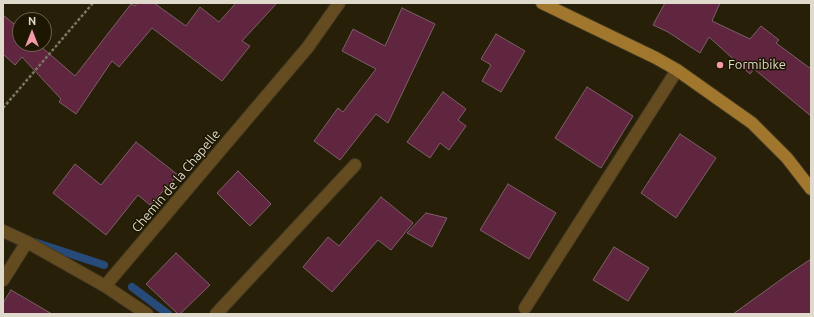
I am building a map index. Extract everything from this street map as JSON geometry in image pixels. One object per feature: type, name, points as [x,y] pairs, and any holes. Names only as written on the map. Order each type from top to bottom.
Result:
[{"type":"main road","points":[[542,3],[656,58],[677,70],[752,123],[787,158],[811,189]]},
{"type":"street","name":"Chemin de la Chapelle","points":[[105,286],[308,47],[339,3]]},
{"type":"street","points":[[526,308],[677,70]]},
{"type":"street","points":[[216,314],[355,165]]},
{"type":"street","points":[[3,231],[27,242],[105,286],[147,314]]},
{"type":"street","points":[[3,280],[27,242]]},
{"type":"path","points":[[3,108],[93,3]]},
{"type":"building","points":[[137,3],[154,3],[186,26],[200,7],[219,22],[236,3],[277,3],[242,41],[250,46],[222,81],[152,28],[119,67],[112,61],[76,114],[59,102],[61,99],[22,57],[15,65],[3,54],[3,15],[12,22],[12,52],[47,52],[75,76],[131,4],[135,6]]},
{"type":"building","points":[[665,3],[720,3],[712,21],[750,39],[761,26],[779,40],[776,43],[811,69],[811,116],[754,69],[750,74],[709,37],[700,53],[668,32],[653,25]]},
{"type":"building","points":[[402,8],[435,24],[388,123],[376,114],[340,160],[314,141],[338,108],[343,112],[376,69],[342,51],[353,29],[385,46]]},
{"type":"building","points":[[496,34],[525,51],[501,92],[482,81],[491,65],[481,59]]},
{"type":"building","points":[[587,87],[633,116],[601,168],[555,138]]},
{"type":"building","points":[[443,92],[466,109],[458,120],[466,126],[449,150],[440,143],[430,158],[407,142]]},
{"type":"building","points":[[680,134],[716,158],[676,218],[641,193]]},
{"type":"building","points":[[136,142],[178,175],[150,205],[138,195],[106,235],[53,193],[75,164],[101,185]]},
{"type":"building","points":[[238,171],[271,204],[250,226],[217,193]]},
{"type":"building","points":[[508,184],[556,213],[529,259],[480,230]]},
{"type":"building","points":[[381,197],[413,223],[391,250],[378,240],[332,292],[303,267],[328,237],[339,246]]},
{"type":"building","points":[[426,213],[447,218],[432,247],[407,233]]},
{"type":"building","points":[[614,247],[649,268],[628,301],[593,280]]},
{"type":"building","points":[[176,253],[210,285],[180,314],[178,314],[146,284]]},
{"type":"building","points":[[811,259],[811,314],[733,314],[790,273]]},
{"type":"building","points":[[11,290],[52,314],[3,314],[3,303]]},
{"type":"waterway","points":[[34,242],[104,265]]},
{"type":"waterway","points":[[132,287],[168,314]]},
{"type":"place","name":"Formibike","points":[[720,65]]}]
